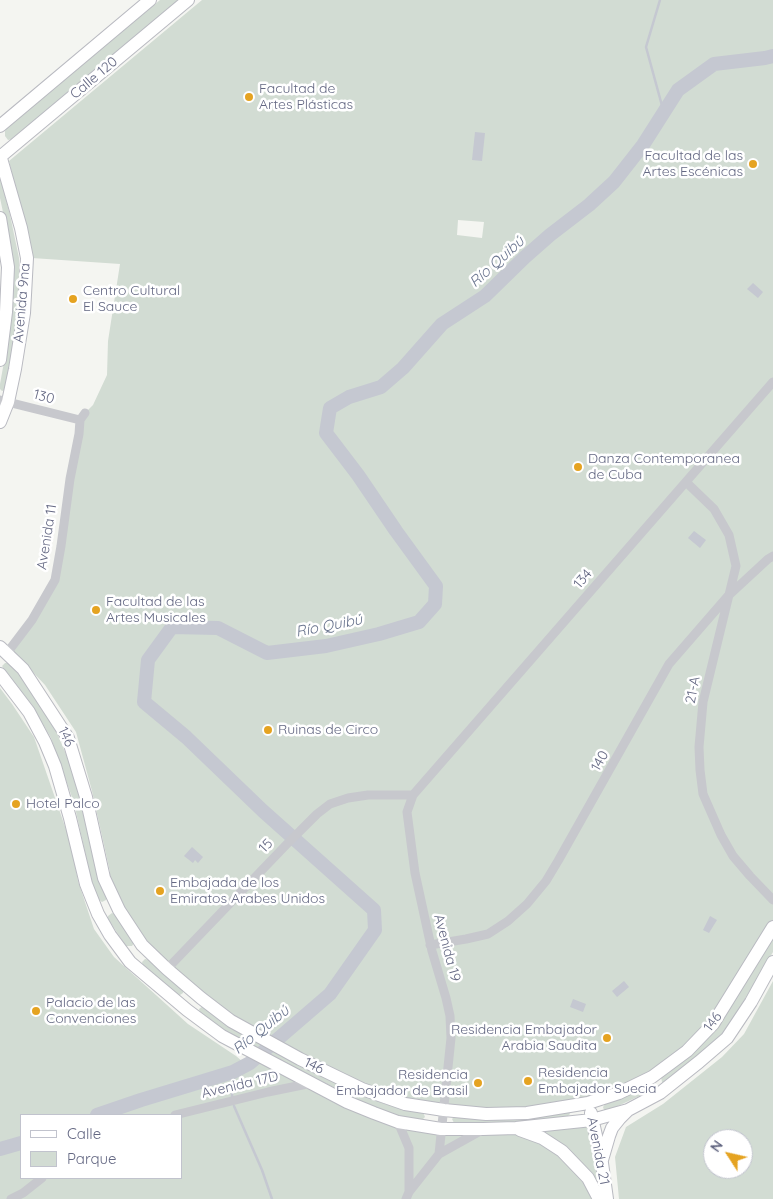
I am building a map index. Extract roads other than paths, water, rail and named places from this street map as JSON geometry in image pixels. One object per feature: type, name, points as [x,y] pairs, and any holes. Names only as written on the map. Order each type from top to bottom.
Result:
[{"type":"main road","name":"Calle 120","points":[[0,126],[150,0]]},
{"type":"main road","name":"Calle 120","points":[[0,156],[188,0]]},
{"type":"main road","name":"Avenida 9na","points":[[0,156],[21,228],[26,258],[24,313],[15,369],[4,401],[0,422]]},
{"type":"main road","name":"Avenida 9na","points":[[0,218],[8,267],[6,312],[2,329],[0,360]]},
{"type":"main road","name":"146","points":[[3,650],[23,669],[68,738],[86,797],[104,878],[119,910],[142,945],[167,969],[231,1021],[300,1059],[362,1089],[404,1104],[486,1114],[527,1113],[588,1103],[619,1093],[652,1077],[688,1051],[713,1024],[773,927]]},
{"type":"main road","name":"146","points":[[0,674],[29,712],[45,742],[55,766],[86,884],[98,914],[110,935],[130,962],[187,1010],[222,1036],[347,1102],[374,1114],[398,1122],[441,1129],[484,1130],[592,1120],[628,1110],[660,1093],[727,1038],[751,1002],[773,962]]},
{"type":"main road","points":[[652,1077],[660,1093]]},
{"type":"main road","name":"Avenida 21","points":[[588,1103],[602,1163],[607,1199]]},
{"type":"main road","points":[[602,1163],[612,1128],[628,1110]]},
{"type":"main road","points":[[516,1128],[542,1138],[562,1151],[588,1178],[598,1199]]},
{"type":"street","name":"134","points":[[413,795],[773,382]]},
{"type":"street","name":"130","points":[[4,401],[83,417]]},
{"type":"street","name":"Avenida 11","points":[[3,650],[32,620],[54,580],[61,546],[70,479],[83,417]]},
{"type":"street","name":"21-A","points":[[686,482],[714,509],[729,535],[736,566],[703,702],[699,747],[704,794],[721,835],[733,856],[773,900]]},
{"type":"street","name":"140","points":[[430,945],[488,934],[508,921],[527,904],[546,881],[558,861],[669,664],[728,596],[773,556]]},
{"type":"street","name":"15","points":[[167,969],[286,845],[317,814],[330,804],[348,798],[368,795],[413,795]]},
{"type":"street","name":"Avenida 19","points":[[413,795],[407,812],[415,872],[430,945],[450,1016],[451,1038],[441,1129]]},
{"type":"street","name":"Avenida 17D","points":[[179,1114],[312,1083]]},
{"type":"street","points":[[398,1122],[409,1148],[407,1196]]},
{"type":"street","points":[[438,1154],[441,1129]]},
{"type":"street","points":[[407,1196],[438,1154],[484,1130]]},
{"type":"street","points":[[409,1168],[425,1170]]},
{"type":"street","points":[[11,1199],[41,1179]]},
{"type":"waterway","points":[[660,0],[646,47],[664,113]]},
{"type":"waterway","name":"Río Quibú","points":[[100,1114],[233,1072],[250,1063],[330,994],[375,930],[374,910],[263,811],[186,737],[144,702],[148,660],[172,627],[218,628],[267,653],[326,646],[379,634],[419,622],[435,604],[436,586],[326,433],[330,408],[349,397],[381,387],[403,368],[442,324],[485,296],[550,235],[589,205],[614,182],[643,145],[678,90],[714,64],[773,56]]},
{"type":"waterway","points":[[232,1096],[233,1072]]},
{"type":"waterway","points":[[234,1106],[262,1170],[272,1199]]},
{"type":"waterway","name":"Río Quibú","points":[[0,1149],[20,1143]]},
{"type":"place","name":"Facultad de Artes Plásticas","points":[[249,97]]},
{"type":"place","name":"Facultad de las Artes Escénicas","points":[[753,164]]},
{"type":"place","name":"Centro Cultural El Sauce","points":[[73,299]]},
{"type":"place","name":"Danza Contemporanea de Cuba","points":[[578,467]]},
{"type":"place","name":"Facultad de las Artes Musicales","points":[[96,610]]},
{"type":"place","name":"Ruinas de Circo","points":[[268,730]]},
{"type":"place","name":"Hotel Palco","points":[[16,804]]},
{"type":"place","name":"Embajada de los Emiratos Arabes Unidos","points":[[160,891]]},
{"type":"place","name":"Palacio de las Convenciones","points":[[36,1011]]},
{"type":"place","name":"Residencia Embajador Arabia Saudita","points":[[607,1038]]},
{"type":"place","name":"Residencia Embajador Suecia","points":[[528,1081]]},
{"type":"place","name":"Residencia Embajador de Brasil","points":[[478,1083]]}]
